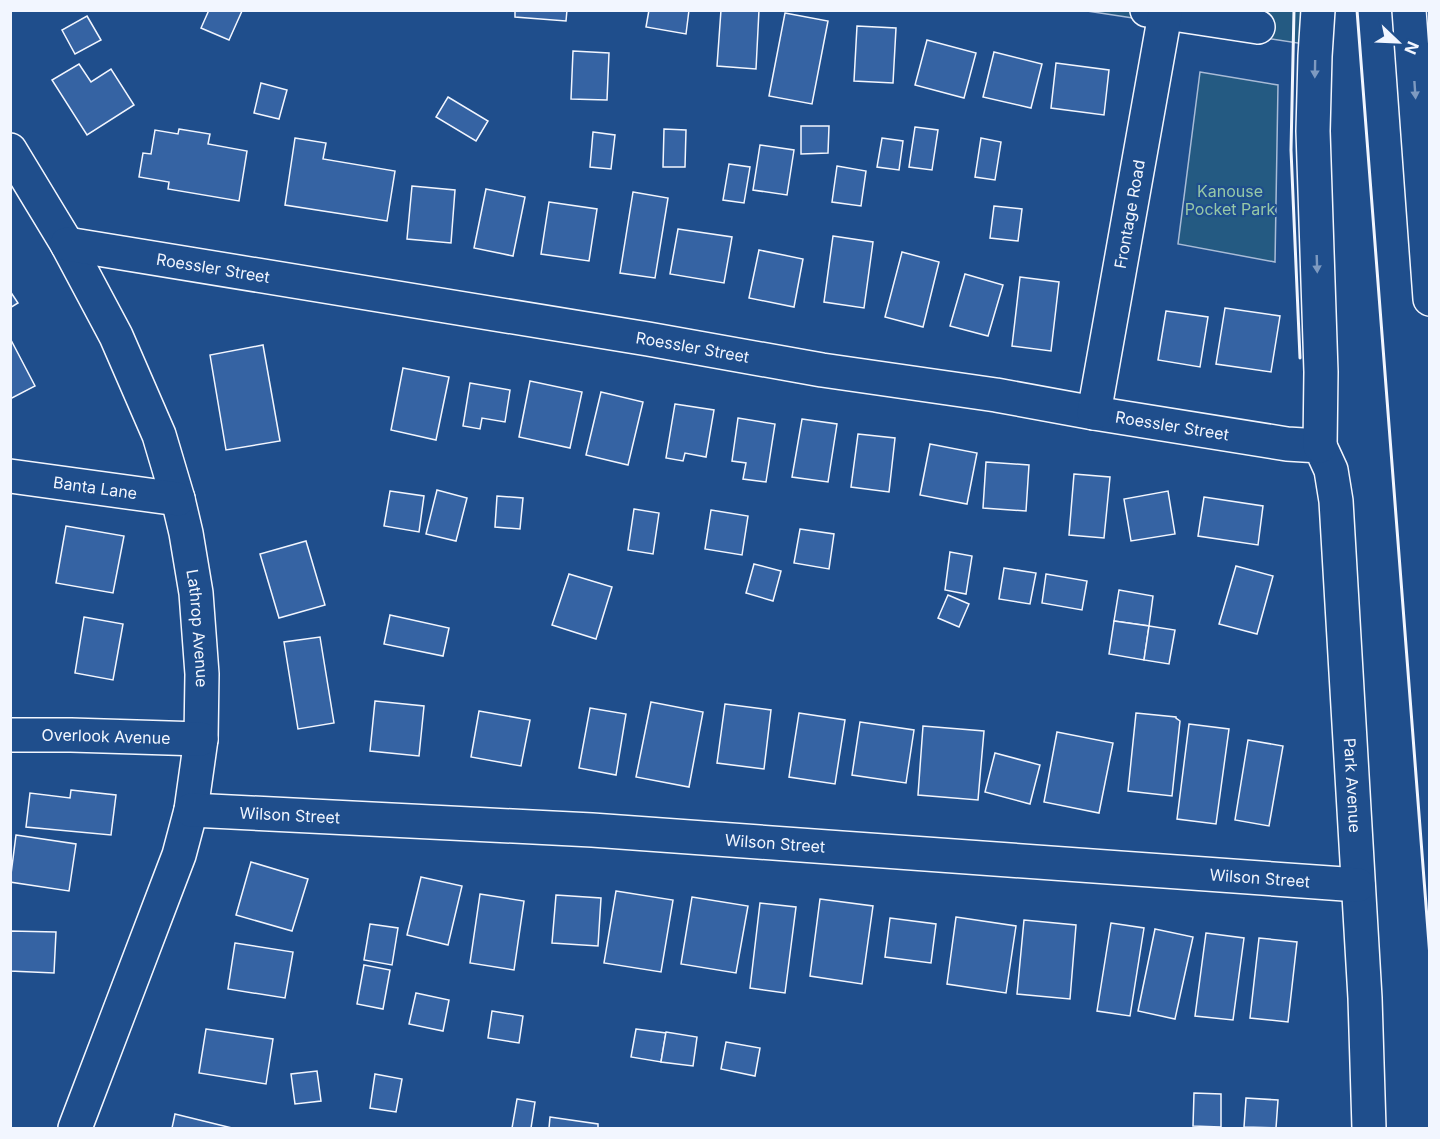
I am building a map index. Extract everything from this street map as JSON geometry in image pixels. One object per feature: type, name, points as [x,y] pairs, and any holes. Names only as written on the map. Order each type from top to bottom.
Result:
[{"type":"main road","points":[[1318,10],[1313,131],[1321,372],[1320,446]]},
{"type":"main road","points":[[1409,10],[1430,299]]},
{"type":"main road","points":[[1156,12],[1258,27]]},
{"type":"main road","name":"Frontage Road","points":[[1094,413],[1156,12]]},
{"type":"main road","name":"Lathrop Avenue","points":[[10,150],[67,244],[121,347],[159,435],[186,533],[196,593],[202,674],[201,739],[191,810],[179,855],[75,1128]]},
{"type":"main road","name":"Roessler Street","points":[[67,244],[625,335],[822,370],[996,395],[1287,444],[1320,446]]},
{"type":"main road","name":"Park Avenue","points":[[1320,446],[1331,470],[1336,501],[1365,998],[1369,1128]]},
{"type":"main road","name":"Banta Lane","points":[[10,476],[178,499]]},
{"type":"main road","name":"Overlook Avenue","points":[[10,735],[201,739]]},
{"type":"main road","name":"Wilson Street","points":[[191,810],[592,830],[1358,885]]},
{"type":"green space","points":[[1087,11],[1305,11],[1304,44]]},
{"type":"green space","name":"Kanouse Pocket Park","points":[[1200,72],[1278,85],[1275,262],[1178,244]]},
{"type":"building","points":[[209,10],[242,11],[229,40],[201,28]]},
{"type":"building","points":[[515,10],[567,10],[566,21],[515,17]]},
{"type":"building","points":[[649,10],[689,10],[686,34],[646,27]]},
{"type":"building","points":[[721,10],[759,10],[756,69],[717,66]]},
{"type":"building","points":[[785,13],[828,21],[812,104],[769,96]]},
{"type":"building","points":[[87,16],[101,40],[75,54],[62,30]]},
{"type":"building","points":[[857,26],[896,28],[893,83],[854,81]]},
{"type":"building","points":[[927,40],[976,53],[964,98],[915,85]]},
{"type":"building","points":[[573,51],[609,53],[607,100],[571,99]]},
{"type":"building","points":[[994,52],[1042,64],[1031,108],[983,97]]},
{"type":"building","points":[[1056,63],[1109,70],[1104,115],[1051,108]]},
{"type":"building","points":[[79,64],[91,82],[111,69],[134,105],[87,135],[52,80]]},
{"type":"building","points":[[261,83],[287,90],[279,119],[254,113]]},
{"type":"building","points":[[448,97],[488,121],[476,141],[436,117]]},
{"type":"building","points":[[801,126],[829,126],[828,153],[801,154]]},
{"type":"building","points":[[915,127],[938,130],[932,170],[909,167]]},
{"type":"building","points":[[179,129],[210,134],[208,144],[247,151],[239,201],[168,189],[169,182],[139,177],[143,153],[151,154],[155,130],[178,134]]},
{"type":"building","points":[[664,129],[686,130],[685,167],[663,167]]},
{"type":"building","points":[[593,132],[615,135],[611,169],[590,167]]},
{"type":"building","points":[[295,138],[326,143],[323,159],[395,171],[387,221],[285,205]]},
{"type":"building","points":[[882,138],[903,141],[899,170],[877,167]]},
{"type":"building","points":[[981,138],[1001,142],[995,180],[975,177]]},
{"type":"building","points":[[760,145],[794,150],[787,195],[753,190]]},
{"type":"building","points":[[729,164],[750,167],[744,203],[723,200]]},
{"type":"building","points":[[837,166],[866,171],[861,206],[832,202]]},
{"type":"building","points":[[412,186],[455,190],[451,243],[407,239]]},
{"type":"building","points":[[486,189],[525,197],[513,256],[474,248]]},
{"type":"building","points":[[633,192],[668,198],[655,278],[620,273]]},
{"type":"building","points":[[549,202],[597,209],[589,261],[541,254]]},
{"type":"building","points":[[994,206],[1022,209],[1018,241],[990,238]]},
{"type":"building","points":[[678,229],[732,237],[724,283],[670,274]]},
{"type":"building","points":[[833,236],[873,242],[864,308],[824,302]]},
{"type":"building","points":[[759,250],[803,259],[794,307],[749,298]]},
{"type":"building","points":[[902,252],[939,262],[923,327],[885,317]]},
{"type":"building","points":[[965,274],[1003,285],[988,336],[950,326]]},
{"type":"building","points":[[1020,277],[1059,282],[1051,351],[1012,346]]},
{"type":"building","points":[[10,291],[18,303],[10,308]]},
{"type":"building","points":[[1225,308],[1280,316],[1271,372],[1216,364]]},
{"type":"building","points":[[1166,311],[1208,317],[1200,367],[1158,360]]},
{"type":"building","points":[[10,340],[35,386],[10,399]]},
{"type":"building","points":[[263,345],[280,441],[226,450],[210,355]]},
{"type":"building","points":[[403,368],[449,377],[436,440],[391,430]]},
{"type":"building","points":[[530,381],[582,392],[570,448],[519,437]]},
{"type":"building","points":[[470,383],[510,390],[505,422],[482,418],[480,429],[463,426]]},
{"type":"building","points":[[601,392],[643,402],[628,465],[586,455]]},
{"type":"building","points":[[675,404],[714,410],[706,457],[685,453],[683,461],[666,458]]},
{"type":"building","points":[[738,418],[775,424],[766,482],[743,479],[746,463],[732,461]]},
{"type":"building","points":[[802,419],[837,424],[828,482],[792,477]]},
{"type":"building","points":[[858,434],[895,438],[889,492],[851,487]]},
{"type":"building","points":[[930,444],[977,453],[967,504],[920,495]]},
{"type":"building","points":[[986,462],[1029,465],[1026,511],[983,508]]},
{"type":"building","points":[[1074,474],[1110,477],[1104,538],[1069,535]]},
{"type":"building","points":[[437,490],[467,498],[456,541],[426,534]]},
{"type":"building","points":[[390,491],[424,496],[419,532],[384,526]]},
{"type":"building","points":[[1168,491],[1175,534],[1131,541],[1124,499]]},
{"type":"building","points":[[497,496],[523,498],[520,529],[495,527]]},
{"type":"building","points":[[1204,497],[1263,506],[1258,545],[1198,536]]},
{"type":"building","points":[[634,509],[659,513],[653,554],[628,550]]},
{"type":"building","points":[[711,510],[748,516],[742,555],[705,549]]},
{"type":"building","points":[[66,526],[124,536],[113,593],[56,583]]},
{"type":"building","points":[[800,529],[834,534],[829,569],[794,563]]},
{"type":"building","points":[[306,541],[325,605],[279,618],[260,554]]},
{"type":"building","points":[[950,552],[972,556],[966,594],[945,590]]},
{"type":"building","points":[[754,564],[781,571],[773,601],[746,593]]},
{"type":"building","points":[[1236,566],[1273,576],[1257,634],[1219,624]]},
{"type":"building","points":[[1004,568],[1036,573],[1030,604],[999,599]]},
{"type":"building","points":[[569,574],[612,587],[596,639],[552,625]]},
{"type":"building","points":[[1046,574],[1087,581],[1082,610],[1042,603]]},
{"type":"building","points":[[1119,590],[1153,596],[1149,626],[1114,621]]},
{"type":"building","points":[[948,595],[969,604],[959,627],[938,618]]},
{"type":"building","points":[[390,615],[449,628],[443,656],[384,644]]},
{"type":"building","points":[[84,617],[123,624],[113,680],[75,673]]},
{"type":"building","points":[[1114,621],[1149,626],[1144,660],[1109,654]]},
{"type":"building","points":[[1149,626],[1175,630],[1169,664],[1144,660]]},
{"type":"building","points":[[320,637],[334,723],[298,729],[284,642]]},
{"type":"building","points":[[375,701],[424,706],[419,756],[370,751]]},
{"type":"building","points":[[651,702],[703,712],[689,787],[636,777]]},
{"type":"building","points":[[725,704],[771,710],[764,769],[717,763]]},
{"type":"building","points":[[590,708],[626,714],[616,775],[579,768]]},
{"type":"building","points":[[479,711],[530,720],[521,766],[471,757]]},
{"type":"building","points":[[799,713],[845,720],[835,784],[789,777]]},
{"type":"building","points":[[1136,713],[1176,717],[1180,721],[1172,796],[1128,791]]},
{"type":"building","points":[[860,722],[914,730],[906,783],[852,775]]},
{"type":"building","points":[[1189,724],[1229,729],[1216,824],[1177,819]]},
{"type":"building","points":[[923,726],[984,731],[978,800],[918,795]]},
{"type":"building","points":[[1057,732],[1113,743],[1099,813],[1044,802]]},
{"type":"building","points":[[1248,740],[1283,746],[1269,826],[1235,820]]},
{"type":"building","points":[[995,753],[1040,765],[1030,804],[985,792]]},
{"type":"building","points":[[71,790],[116,795],[111,835],[26,827],[30,793],[70,798]]},
{"type":"building","points":[[16,835],[76,844],[69,891],[10,882]]},
{"type":"building","points":[[251,862],[308,879],[292,931],[236,915]]},
{"type":"building","points":[[421,877],[462,886],[448,945],[407,935]]},
{"type":"building","points":[[616,891],[673,900],[661,972],[604,963]]},
{"type":"building","points":[[480,894],[524,901],[514,970],[470,963]]},
{"type":"building","points":[[556,895],[601,898],[598,946],[552,943]]},
{"type":"building","points":[[692,897],[748,906],[736,973],[681,964]]},
{"type":"building","points":[[820,899],[873,906],[862,984],[810,976]]},
{"type":"building","points":[[760,903],[796,907],[785,993],[750,988]]},
{"type":"building","points":[[956,917],[1016,926],[1006,993],[947,984]]},
{"type":"building","points":[[890,918],[936,924],[931,963],[885,957]]},
{"type":"building","points":[[1024,920],[1076,925],[1070,999],[1017,994]]},
{"type":"building","points":[[1111,923],[1144,928],[1130,1016],[1097,1011]]},
{"type":"building","points":[[370,924],[398,928],[392,965],[364,960]]},
{"type":"building","points":[[1155,929],[1193,937],[1175,1019],[1138,1011]]},
{"type":"building","points":[[10,931],[56,932],[54,973],[10,971]]},
{"type":"building","points":[[1206,933],[1244,938],[1233,1020],[1195,1016]]},
{"type":"building","points":[[1259,938],[1297,942],[1288,1022],[1250,1018]]},
{"type":"building","points":[[235,943],[293,952],[285,998],[228,989]]},
{"type":"building","points":[[364,965],[390,970],[383,1009],[357,1004]]},
{"type":"building","points":[[416,993],[449,1000],[443,1031],[409,1024]]},
{"type":"building","points":[[492,1011],[523,1016],[519,1043],[488,1038]]},
{"type":"building","points":[[206,1029],[273,1039],[266,1084],[199,1073]]},
{"type":"building","points":[[636,1029],[666,1033],[661,1062],[631,1057]]},
{"type":"building","points":[[666,1032],[697,1037],[693,1066],[661,1062]]},
{"type":"building","points":[[726,1042],[760,1048],[755,1076],[721,1069]]},
{"type":"building","points":[[317,1071],[321,1101],[295,1104],[291,1074]]},
{"type":"building","points":[[375,1074],[402,1079],[396,1112],[370,1108]]},
{"type":"building","points":[[1194,1093],[1221,1094],[1221,1127],[1193,1126]]},
{"type":"building","points":[[1246,1098],[1278,1100],[1276,1128],[1244,1127]]},
{"type":"building","points":[[517,1099],[535,1102],[531,1128],[512,1128]]},
{"type":"building","points":[[175,1114],[232,1128],[172,1128]]},
{"type":"building","points":[[550,1117],[598,1124],[598,1128],[549,1128]]},
{"type":"wall","points":[[1294,10],[1291,150],[1300,358]]},
{"type":"wall","points":[[1357,10],[1430,957]]}]
